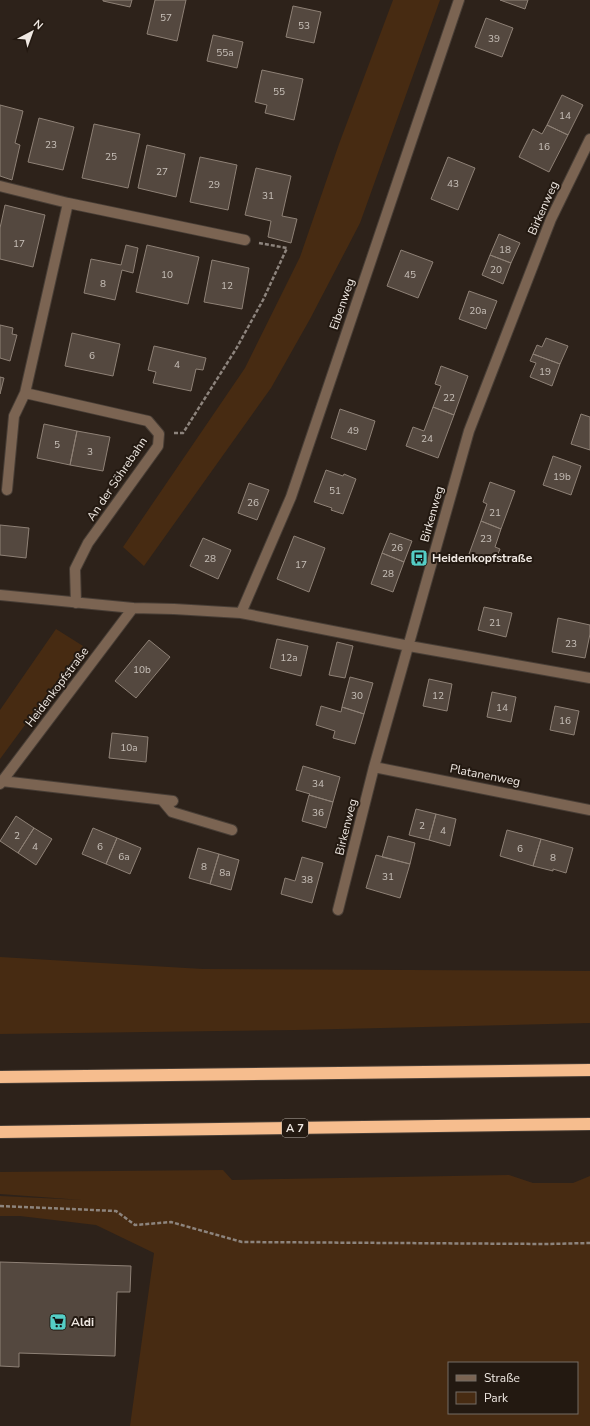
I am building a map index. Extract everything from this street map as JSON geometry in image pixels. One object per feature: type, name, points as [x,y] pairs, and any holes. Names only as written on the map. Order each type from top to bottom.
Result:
[{"type":"highway","points":[[0,1077],[590,1070]]},
{"type":"highway","name":"A 7","points":[[0,1132],[590,1124]]},
{"type":"street","name":"Eibenweg","points":[[241,613],[290,497],[459,0]]},
{"type":"street","name":"Birkenweg","points":[[338,910],[374,767],[469,431],[551,219],[590,138]]},
{"type":"street","points":[[0,186],[68,203],[244,240]]},
{"type":"street","points":[[7,490],[14,416],[25,393],[68,203]]},
{"type":"street","name":"An der Söhrebahn","points":[[25,393],[148,421],[159,434],[158,446],[88,544],[75,569],[76,603]]},
{"type":"street","points":[[0,595],[132,608],[241,613],[408,646],[590,678]]},
{"type":"street","name":"Heidenkopfstraße","points":[[1,782],[132,608]]},
{"type":"street","name":"Platanenweg","points":[[374,767],[590,810]]},
{"type":"street","name":"Heidenkopfstraße","points":[[1,782],[173,801]]},
{"type":"street","points":[[162,800],[172,812],[232,830]]},
{"type":"path","points":[[159,434],[183,432],[236,349],[263,300],[287,248],[244,240]]},
{"type":"path","points":[[0,1206],[116,1211],[135,1225],[171,1222],[242,1242],[590,1243]]},
{"type":"green space","points":[[393,0],[440,0],[360,223],[310,319],[271,388],[144,566],[123,547],[245,368],[300,257],[339,144]]},
{"type":"green space","points":[[56,629],[83,646],[0,759],[0,710]]},
{"type":"green space","points":[[0,957],[203,969],[590,971],[590,1023],[296,1030],[0,1034]]},
{"type":"green space","points":[[223,1170],[232,1180],[509,1175],[533,1183],[573,1183],[590,1176],[590,1426],[130,1426],[154,1253],[96,1225],[20,1216],[0,1216],[0,1196],[82,1200],[0,1194],[0,1172]]},
{"type":"building","points":[[103,0],[132,0],[130,7]]},
{"type":"building","points":[[155,0],[186,0],[177,41],[147,34]]},
{"type":"building","points":[[500,0],[528,0],[525,9]]},
{"type":"building","points":[[293,6],[321,12],[314,43],[286,37]]},
{"type":"building","points":[[486,18],[513,28],[502,57],[475,47]]},
{"type":"building","points":[[213,35],[243,42],[237,68],[207,61]]},
{"type":"building","points":[[262,70],[303,79],[294,120],[265,113],[267,105],[255,102]]},
{"type":"building","points":[[562,95],[583,105],[568,135],[547,125]]},
{"type":"building","points":[[0,105],[23,111],[15,143],[20,145],[12,180],[0,176]]},
{"type":"building","points":[[39,118],[74,127],[63,170],[28,162]]},
{"type":"building","points":[[94,124],[140,134],[128,188],[82,178]]},
{"type":"building","points":[[547,125],[568,135],[549,172],[519,157],[533,129],[542,134]]},
{"type":"building","points":[[147,145],[185,154],[176,197],[138,188]]},
{"type":"building","points":[[200,157],[237,165],[228,210],[190,202]]},
{"type":"building","points":[[448,157],[475,168],[458,210],[431,199]]},
{"type":"building","points":[[256,168],[291,176],[282,216],[297,219],[291,243],[268,237],[271,221],[245,215]]},
{"type":"building","points":[[5,205],[45,215],[33,267],[0,259],[0,228]]},
{"type":"building","points":[[499,234],[520,243],[511,263],[490,255]]},
{"type":"building","points":[[126,245],[138,248],[133,273],[122,270],[115,300],[84,293],[91,259],[121,265]]},
{"type":"building","points":[[147,245],[199,257],[188,304],[136,292]]},
{"type":"building","points":[[401,250],[433,262],[418,298],[387,286]]},
{"type":"building","points":[[490,255],[511,263],[503,284],[482,275]]},
{"type":"building","points":[[212,260],[249,268],[242,309],[204,302]]},
{"type":"building","points":[[469,291],[497,301],[486,329],[459,319]]},
{"type":"building","points":[[0,325],[13,328],[12,334],[17,335],[10,361],[0,358]]},
{"type":"building","points":[[72,333],[120,344],[113,376],[65,366]]},
{"type":"building","points":[[546,338],[568,346],[560,364],[533,354],[537,345],[542,347]]},
{"type":"building","points":[[154,346],[206,358],[203,370],[196,369],[191,391],[153,383],[156,372],[148,370]]},
{"type":"building","points":[[533,354],[560,364],[552,386],[530,377],[536,363],[530,361]]},
{"type":"building","points":[[441,366],[468,376],[454,415],[433,407],[441,386],[435,384]]},
{"type":"building","points":[[0,377],[4,378],[0,394]]},
{"type":"building","points":[[433,407],[454,415],[438,458],[406,446],[413,427],[424,431]]},
{"type":"building","points":[[340,409],[375,421],[366,450],[331,438]]},
{"type":"building","points":[[581,414],[590,417],[590,450],[571,444]]},
{"type":"building","points":[[44,424],[77,431],[70,465],[37,458]]},
{"type":"building","points":[[77,431],[110,437],[103,471],[70,465]]},
{"type":"building","points":[[553,456],[581,466],[571,495],[543,485]]},
{"type":"building","points":[[326,470],[343,476],[344,474],[356,479],[343,514],[331,510],[332,508],[314,502]]},
{"type":"building","points":[[490,482],[515,491],[501,529],[481,521],[487,504],[483,502]]},
{"type":"building","points":[[249,483],[269,490],[257,520],[238,513]]},
{"type":"building","points":[[481,521],[501,529],[495,547],[500,549],[494,563],[469,554]]},
{"type":"building","points":[[0,525],[29,528],[26,558],[0,555]]},
{"type":"building","points":[[390,533],[412,541],[404,562],[382,553]]},
{"type":"building","points":[[294,536],[325,548],[309,592],[277,579]]},
{"type":"building","points":[[203,538],[231,550],[218,579],[190,566]]},
{"type":"building","points":[[382,553],[404,562],[393,592],[371,584]]},
{"type":"building","points":[[484,607],[512,613],[506,637],[478,630]]},
{"type":"building","points":[[558,618],[590,625],[590,634],[585,658],[552,652]]},
{"type":"building","points":[[277,639],[308,646],[301,676],[270,668]]},
{"type":"building","points":[[149,640],[170,657],[136,698],[115,681]]},
{"type":"building","points":[[337,642],[353,646],[345,678],[329,675]]},
{"type":"building","points":[[350,677],[373,683],[364,714],[342,707]]},
{"type":"building","points":[[429,679],[452,684],[447,711],[423,706]]},
{"type":"building","points":[[492,692],[516,697],[511,722],[487,717]]},
{"type":"building","points":[[321,706],[341,712],[342,707],[364,714],[355,744],[333,738],[335,731],[316,725]]},
{"type":"building","points":[[555,706],[579,711],[574,735],[550,730]]},
{"type":"building","points":[[112,733],[148,737],[146,762],[109,758]]},
{"type":"building","points":[[303,766],[340,777],[333,802],[296,790]]},
{"type":"building","points":[[309,795],[333,802],[326,828],[302,821]]},
{"type":"building","points":[[416,809],[436,814],[429,840],[409,835]]},
{"type":"building","points":[[436,814],[456,819],[450,846],[429,840]]},
{"type":"building","points":[[16,816],[34,828],[18,853],[0,841]]},
{"type":"building","points":[[34,828],[52,839],[36,865],[18,853]]},
{"type":"building","points":[[93,828],[117,838],[106,864],[82,854]]},
{"type":"building","points":[[507,830],[541,839],[533,866],[500,856]]},
{"type":"building","points":[[388,836],[415,843],[410,864],[382,857]]},
{"type":"building","points":[[117,838],[141,848],[130,874],[106,864]]},
{"type":"building","points":[[541,839],[573,848],[566,873],[553,869],[553,871],[533,866]]},
{"type":"building","points":[[198,848],[219,854],[210,884],[189,878]]},
{"type":"building","points":[[219,854],[239,860],[231,890],[210,884]]},
{"type":"building","points":[[376,855],[410,864],[400,898],[366,888]]},
{"type":"building","points":[[302,857],[323,863],[312,903],[281,894],[285,878],[295,881]]},
{"type":"building","name":"Aldi","points":[[0,1262],[131,1266],[130,1292],[117,1292],[115,1356],[19,1353],[19,1367],[0,1366]]},
{"type":"place","name":"Heidenkopfstraße","points":[[419,558]]},
{"type":"place","name":"Aldi","points":[[58,1322]]}]
